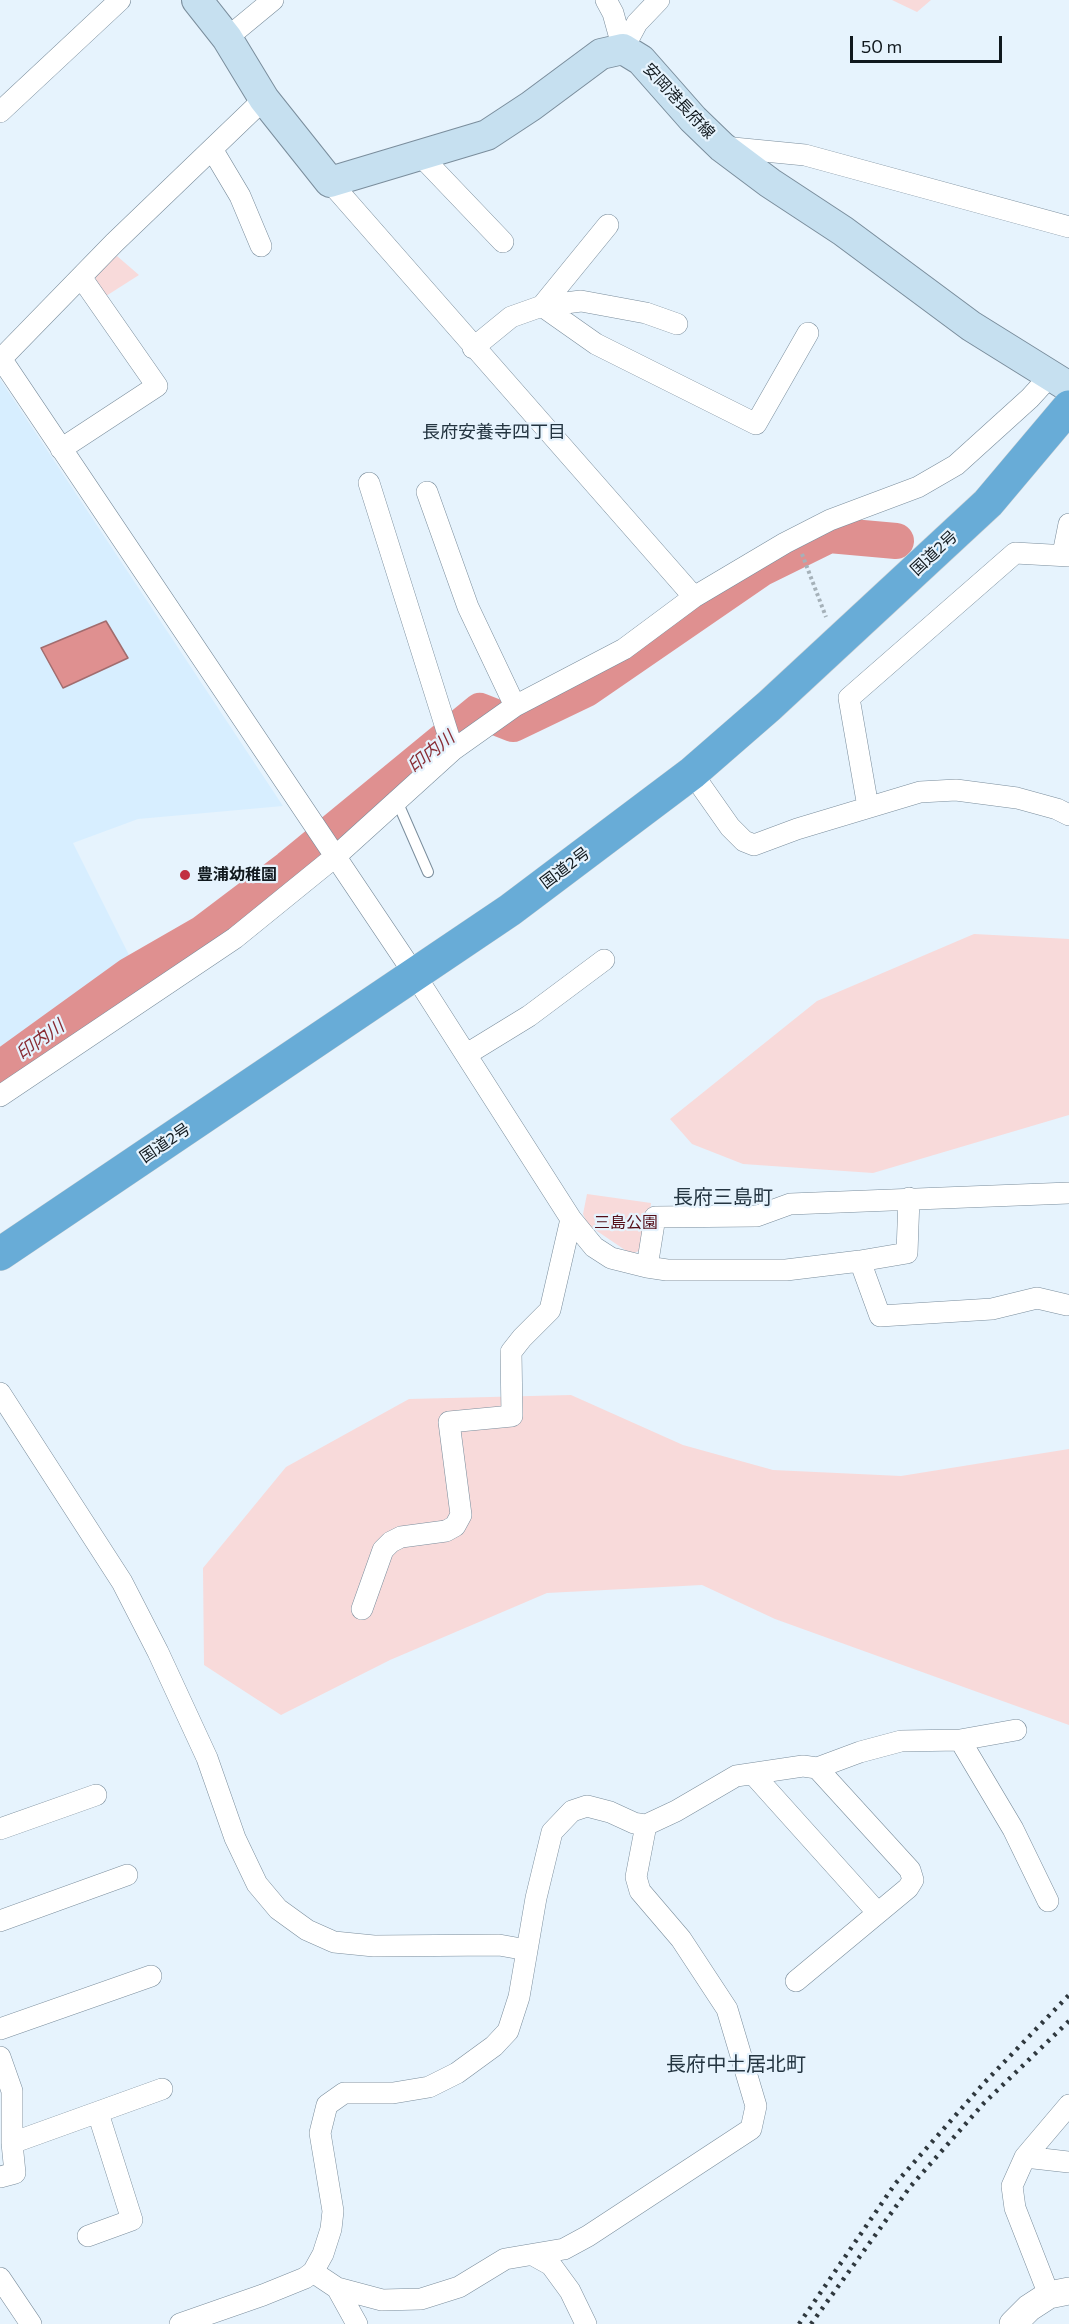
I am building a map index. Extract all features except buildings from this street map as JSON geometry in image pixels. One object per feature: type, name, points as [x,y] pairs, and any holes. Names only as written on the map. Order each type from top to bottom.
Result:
[{"type":"highway","name":"国道2号","points":[[0,1254],[510,910],[692,774],[769,706],[988,503],[1069,407]]},
{"type":"main road","points":[[197,0],[227,38],[264,99],[330,182],[487,135],[531,106],[601,54],[624,50]]},
{"type":"main road","name":"安岡港長府線","points":[[624,50],[641,60],[693,119],[722,147],[770,183],[861,244],[971,326],[1060,382]]},
{"type":"street","points":[[0,112],[120,0]]},
{"type":"street","points":[[227,38],[273,0]]},
{"type":"street","points":[[606,0],[613,13],[624,50]]},
{"type":"street","points":[[624,50],[637,23],[658,0]]},
{"type":"street","points":[[264,99],[81,277],[1,359],[415,975],[571,1219],[594,1247],[611,1258],[647,1267],[715,1271],[762,1270],[860,1261],[907,1253],[909,1198]]},
{"type":"street","points":[[722,147],[805,155],[1069,227]]},
{"type":"street","points":[[212,148],[240,196],[261,246]]},
{"type":"street","points":[[419,154],[503,242]]},
{"type":"street","points":[[330,182],[473,348],[694,597]]},
{"type":"street","points":[[542,306],[608,225]]},
{"type":"street","points":[[61,449],[157,386],[81,277]]},
{"type":"street","points":[[473,348],[511,317],[542,306],[581,301],[646,313],[677,324]]},
{"type":"street","points":[[542,306],[596,344],[756,423],[808,333]]},
{"type":"street","points":[[0,1096],[236,938],[331,849],[397,801],[450,741],[624,649],[694,597],[812,529],[918,487],[956,465],[1029,399],[1060,382]]},
{"type":"street","points":[[369,483],[450,741]]},
{"type":"street","points":[[427,492],[503,715]]},
{"type":"street","points":[[868,807],[849,698],[1015,553],[1066,545]]},
{"type":"street","points":[[692,774],[730,827],[744,841],[754,845],[920,792],[956,790],[1065,806]]},
{"type":"street","points":[[467,1054],[529,1016],[604,960]]},
{"type":"street","points":[[647,1267],[655,1217],[757,1216],[790,1204],[1069,1193]]},
{"type":"street","points":[[362,1609],[383,1550],[391,1542],[401,1537],[446,1531],[455,1526],[461,1515],[449,1422],[512,1416],[511,1353],[522,1338],[550,1310],[571,1219]]},
{"type":"street","points":[[860,1261],[880,1316],[992,1309],[1038,1298],[1067,1305]]},
{"type":"street","points":[[0,1393],[122,1582],[158,1652],[207,1758],[236,1838],[257,1884],[278,1909],[308,1930],[334,1942],[374,1946],[499,1945],[527,1950]]},
{"type":"street","points":[[180,2324],[273,2291],[305,2278],[313,2272],[323,2254],[331,2229],[333,2211],[320,2133],[327,2105],[344,2094],[393,2093],[429,2086],[457,2073],[494,2046],[508,2031],[519,1997],[536,1898],[552,1832],[572,1811],[587,1806],[646,1825],[676,1811],[736,1776],[803,1766],[817,1768],[860,1752],[900,1741],[960,1740],[1016,1730]]},
{"type":"street","points":[[960,1740],[1013,1829],[1048,1901]]},
{"type":"street","points":[[796,1981],[908,1888],[913,1880],[910,1870],[817,1768]]},
{"type":"street","points":[[753,1774],[877,1912]]},
{"type":"street","points":[[0,1829],[96,1795]]},
{"type":"street","points":[[313,2272],[337,2288],[382,2300],[421,2299],[459,2287],[505,2259],[564,2249],[588,2236],[751,2129],[756,2106],[728,2009],[681,1939],[640,1891],[636,1878],[646,1825]]},
{"type":"street","points":[[0,1921],[127,1875]]},
{"type":"street","points":[[0,2029],[151,1976]]},
{"type":"street","points":[[0,2057],[12,2091],[12,2143],[15,2173],[0,2177]]},
{"type":"street","points":[[12,2143],[162,2089]]},
{"type":"street","points":[[1013,2324],[1029,2308],[1059,2293],[1015,2208],[1012,2186],[1025,2157],[1069,2105]]},
{"type":"street","points":[[88,2236],[132,2220],[98,2113]]},
{"type":"street","points":[[1025,2157],[1069,2162]]},
{"type":"street","points":[[533,2254],[551,2265],[570,2291],[586,2324]]},
{"type":"street","points":[[0,2277],[30,2324]]},
{"type":"street","points":[[337,2288],[357,2324]]},
{"type":"lane","points":[[397,801],[428,873]]},
{"type":"path","points":[[805,560],[827,621]]},
{"type":"shaded area","points":[[0,379],[283,806],[138,819],[73,843],[132,961],[0,1056]]},
{"type":"shaded area","points":[[106,621],[128,658],[63,688],[41,648]]},
{"type":"green space","points":[[892,0],[931,0],[917,12]]},
{"type":"green space","points":[[117,256],[139,275],[106,296],[95,282],[97,271]]},
{"type":"green space","points":[[974,934],[1069,939],[1069,1115],[873,1173],[743,1164],[692,1144],[670,1119],[817,1001]]},
{"type":"green space","name":"三島公園","points":[[587,1194],[651,1203],[647,1248],[631,1254],[588,1225],[583,1214]]},
{"type":"green space","points":[[571,1395],[683,1445],[773,1470],[901,1476],[1069,1449],[1069,1725],[775,1619],[702,1585],[547,1593],[390,1660],[281,1715],[204,1665],[203,1568],[286,1467],[409,1399]]},
{"type":"waterway","name":"印内川","points":[[0,1069],[130,975],[203,933],[289,868],[480,711],[513,724],[586,689],[762,568],[829,535],[896,541]]},
{"type":"railway","points":[[799,2324],[895,2184],[985,2082],[1069,1995]]},
{"type":"railway","points":[[811,2324],[910,2187],[984,2103],[1069,2021]]},
{"type":"place","name":"豊浦幼稚園","points":[[185,875]]},
{"type":"district","name":"長府安養寺四丁目","points":[[494,432]]},
{"type":"district","name":"長府三島町","points":[[723,1197]]},
{"type":"district","name":"長府中土居北町","points":[[736,2064]]}]
